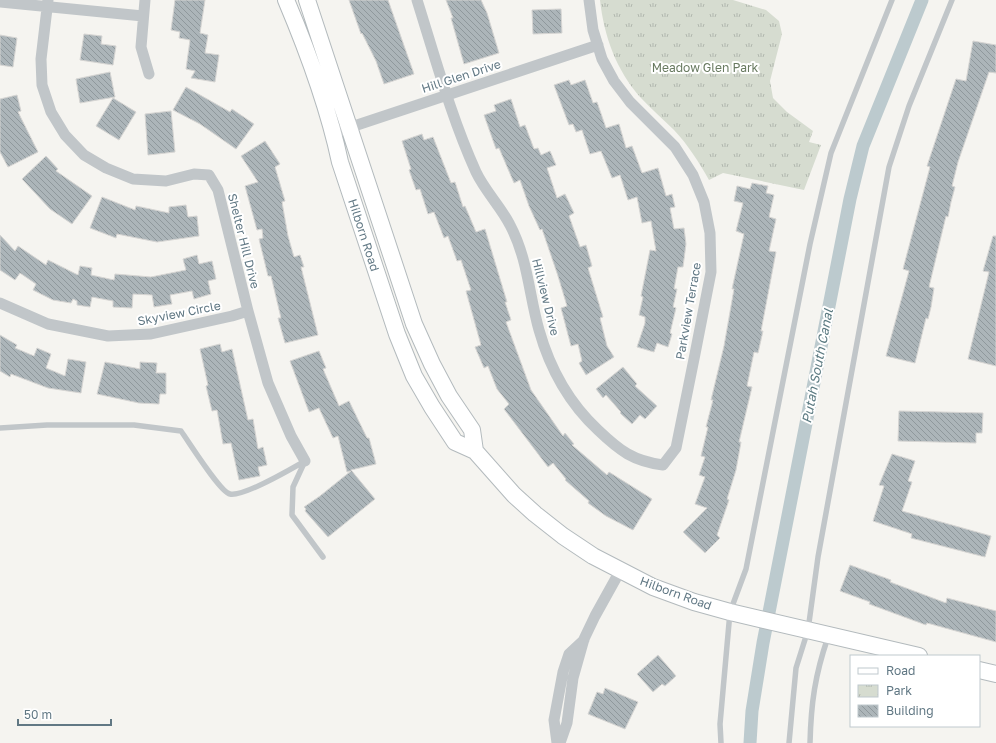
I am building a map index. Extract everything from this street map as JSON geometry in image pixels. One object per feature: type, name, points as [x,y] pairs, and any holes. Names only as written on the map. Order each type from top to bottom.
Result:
[{"type":"street","points":[[145,0],[141,47],[148,74]]},
{"type":"street","name":"Hilborn Road","points":[[286,0],[303,40],[333,132],[340,162],[389,312],[414,376],[432,407],[456,442],[475,451],[504,484],[535,514],[563,536],[593,556],[620,571],[694,602],[915,655]]},
{"type":"street","name":"Hilborn Road","points":[[307,0],[414,324],[432,364],[449,396],[472,430],[475,451]]},
{"type":"street","name":"Hillview Drive","points":[[417,0],[447,94],[477,173],[510,226],[527,270],[539,329],[550,362],[564,389],[587,419],[611,442],[629,455],[644,462],[663,465]]},
{"type":"street","name":"Parkview Terrace","points":[[589,0],[593,30],[602,59],[614,80],[630,102],[675,147],[693,175],[704,202],[710,233],[710,272],[676,448],[663,465]]},
{"type":"street","points":[[0,2],[48,3],[143,16]]},
{"type":"street","name":"Shelter Hill Drive","points":[[48,3],[41,58],[42,85],[51,112],[66,135],[84,155],[106,168],[133,179],[166,181],[194,174],[209,175],[218,190],[248,311],[268,383],[291,436],[305,461]]},
{"type":"street","name":"Hill Glen Drive","points":[[333,132],[598,44]]},
{"type":"street","name":"Skyview Circle","points":[[0,303],[48,324],[108,336],[151,334],[248,311]]},
{"type":"street","points":[[560,743],[567,723],[573,678],[584,639],[620,571]]},
{"type":"street","points":[[557,743],[554,720],[563,672],[569,654],[584,639]]},
{"type":"street","points":[[980,670],[996,674]]},
{"type":"street","points":[[557,702],[573,678]]},
{"type":"lane","points":[[721,743],[720,724],[735,613],[746,570],[810,244],[831,153],[892,0]]},
{"type":"lane","points":[[789,743],[796,668],[818,557],[889,167],[909,106],[952,0]]},
{"type":"lane","points":[[0,428],[47,425],[134,425],[181,431],[220,488],[230,494],[238,494],[281,476],[305,461]]},
{"type":"lane","points":[[305,461],[293,487],[292,515],[323,557]]},
{"type":"lane","points":[[810,743],[811,712],[816,672],[828,635]]},
{"type":"green space","name":"Meadow Glen Park","points":[[600,0],[733,0],[766,10],[779,21],[782,34],[770,81],[773,98],[787,112],[813,131],[809,142],[821,145],[804,190],[723,173],[709,180],[684,142],[674,130],[641,98],[625,76],[618,64],[608,39]]},
{"type":"building","points":[[175,0],[205,0],[200,33],[208,35],[205,53],[219,55],[215,82],[191,78],[195,71],[186,69],[190,40],[179,38],[180,32],[171,30]]},
{"type":"building","points":[[349,0],[388,0],[414,74],[384,84],[376,61],[362,33],[361,34]]},
{"type":"building","points":[[446,0],[481,0],[487,13],[499,53],[464,64],[451,18],[453,18]]},
{"type":"building","points":[[561,9],[562,33],[533,34],[532,10]]},
{"type":"building","points":[[84,34],[102,36],[101,44],[116,46],[113,65],[80,60]]},
{"type":"building","points":[[0,35],[17,38],[13,67],[0,65]]},
{"type":"building","points":[[973,41],[996,45],[996,73],[989,72],[958,162],[952,186],[955,187],[948,217],[946,216],[929,287],[934,288],[931,307],[928,319],[926,318],[915,363],[886,356],[909,271],[903,269],[930,167],[927,166],[956,79],[966,81]]},
{"type":"building","points":[[110,72],[115,97],[80,103],[76,79]]},
{"type":"building","points":[[569,80],[571,85],[585,80],[593,103],[597,102],[606,128],[619,124],[626,148],[632,146],[642,173],[658,168],[666,196],[672,194],[675,207],[670,208],[674,229],[684,228],[686,244],[683,267],[678,267],[674,289],[677,289],[673,307],[676,308],[670,333],[672,334],[668,347],[657,343],[654,352],[637,347],[645,323],[645,317],[639,315],[650,250],[656,251],[651,221],[642,223],[637,197],[628,200],[620,175],[612,178],[601,151],[590,154],[582,130],[576,132],[573,124],[569,125],[554,85]]},
{"type":"building","points":[[186,87],[230,112],[232,109],[254,124],[236,149],[200,124],[173,110]]},
{"type":"building","points":[[17,95],[21,111],[18,112],[38,152],[8,167],[0,152],[0,99]]},
{"type":"building","points":[[113,98],[136,112],[119,140],[96,126]]},
{"type":"building","points":[[511,99],[520,127],[525,125],[534,149],[538,148],[541,155],[550,151],[556,165],[547,168],[557,198],[565,194],[574,213],[569,216],[580,247],[586,245],[592,266],[588,268],[603,317],[600,318],[607,346],[614,357],[586,375],[579,363],[582,361],[578,344],[571,346],[561,308],[567,306],[542,229],[540,230],[529,206],[520,180],[514,183],[499,148],[496,149],[484,115],[496,111],[494,105]]},
{"type":"building","points":[[171,111],[175,152],[148,155],[145,114]]},
{"type":"building","points":[[422,134],[424,140],[433,137],[451,183],[455,182],[463,207],[465,206],[476,232],[485,229],[507,302],[505,302],[511,320],[506,322],[531,390],[563,436],[565,433],[574,444],[572,445],[607,475],[609,472],[652,499],[633,530],[606,516],[588,503],[589,501],[565,480],[566,479],[553,463],[548,467],[504,409],[509,404],[497,389],[488,366],[484,368],[475,347],[481,345],[466,291],[471,290],[461,260],[457,261],[448,236],[444,238],[434,212],[428,214],[420,189],[416,190],[409,170],[411,169],[402,141]]},
{"type":"building","points":[[265,141],[280,164],[275,167],[285,201],[282,202],[288,236],[294,257],[300,255],[304,267],[301,267],[318,335],[285,343],[278,318],[281,318],[271,276],[268,276],[259,239],[263,238],[262,229],[257,230],[245,186],[258,182],[241,156]]},
{"type":"building","points":[[46,156],[58,169],[56,171],[92,196],[72,224],[50,209],[22,179]]},
{"type":"building","points":[[752,183],[768,186],[766,193],[774,195],[769,217],[776,219],[769,251],[776,252],[761,331],[763,331],[758,353],[754,352],[747,386],[752,387],[739,442],[741,442],[736,470],[727,499],[729,500],[717,535],[720,538],[705,553],[683,532],[707,508],[695,504],[705,477],[699,475],[705,457],[701,456],[713,400],[711,400],[724,346],[734,289],[732,289],[744,234],[736,231],[743,203],[734,201],[737,186],[750,189]]},
{"type":"building","points":[[102,197],[135,210],[136,206],[169,213],[169,207],[186,205],[188,217],[197,216],[199,236],[157,242],[117,234],[116,238],[90,228]]},
{"type":"building","points":[[0,235],[15,251],[18,246],[46,265],[48,260],[78,275],[80,266],[92,268],[91,275],[114,280],[115,274],[151,277],[186,270],[183,259],[197,255],[199,264],[212,261],[216,279],[208,281],[211,294],[194,299],[192,291],[170,295],[172,304],[154,307],[152,295],[133,294],[132,308],[113,307],[113,301],[92,297],[90,307],[77,305],[77,301],[73,299],[71,303],[53,300],[33,290],[36,284],[20,273],[15,280],[0,270]]},
{"type":"building","points":[[993,236],[996,236],[996,366],[968,359],[989,272],[983,271]]},
{"type":"building","points":[[0,335],[17,345],[15,348],[34,356],[37,348],[51,354],[46,368],[65,376],[68,359],[86,362],[81,393],[48,388],[11,374],[10,377],[0,371]]},
{"type":"building","points":[[220,344],[222,352],[232,349],[248,420],[253,419],[258,449],[263,447],[267,465],[258,467],[260,476],[239,480],[231,443],[223,444],[217,410],[212,411],[200,349]]},
{"type":"building","points":[[319,351],[326,368],[323,369],[339,406],[349,401],[367,438],[369,438],[376,464],[351,470],[375,499],[328,537],[305,511],[306,509],[304,507],[351,471],[347,472],[338,436],[333,438],[319,408],[309,412],[290,361]]},
{"type":"building","points":[[105,362],[140,369],[140,362],[157,363],[156,373],[166,373],[166,394],[160,394],[159,404],[139,403],[97,394]]},
{"type":"building","points":[[623,367],[637,384],[635,386],[657,406],[645,419],[640,415],[632,424],[620,413],[621,412],[606,395],[603,398],[596,389]]},
{"type":"building","points":[[899,411],[983,413],[982,433],[976,433],[976,443],[898,441]]},
{"type":"building","points":[[892,454],[915,461],[908,481],[912,482],[902,511],[991,536],[985,557],[911,538],[912,534],[873,521],[884,486],[879,485]]},
{"type":"building","points":[[850,565],[946,603],[947,598],[996,611],[996,642],[927,623],[926,625],[869,604],[870,602],[840,591]]},
{"type":"building","points":[[658,655],[676,676],[665,686],[662,684],[653,692],[637,674]]},
{"type":"building","points":[[605,688],[638,702],[625,729],[588,714],[597,692],[603,694]]},
{"type":"waterway","name":"Putah South Canal","points":[[750,743],[752,711],[763,643],[850,199],[863,146],[922,0]]}]
